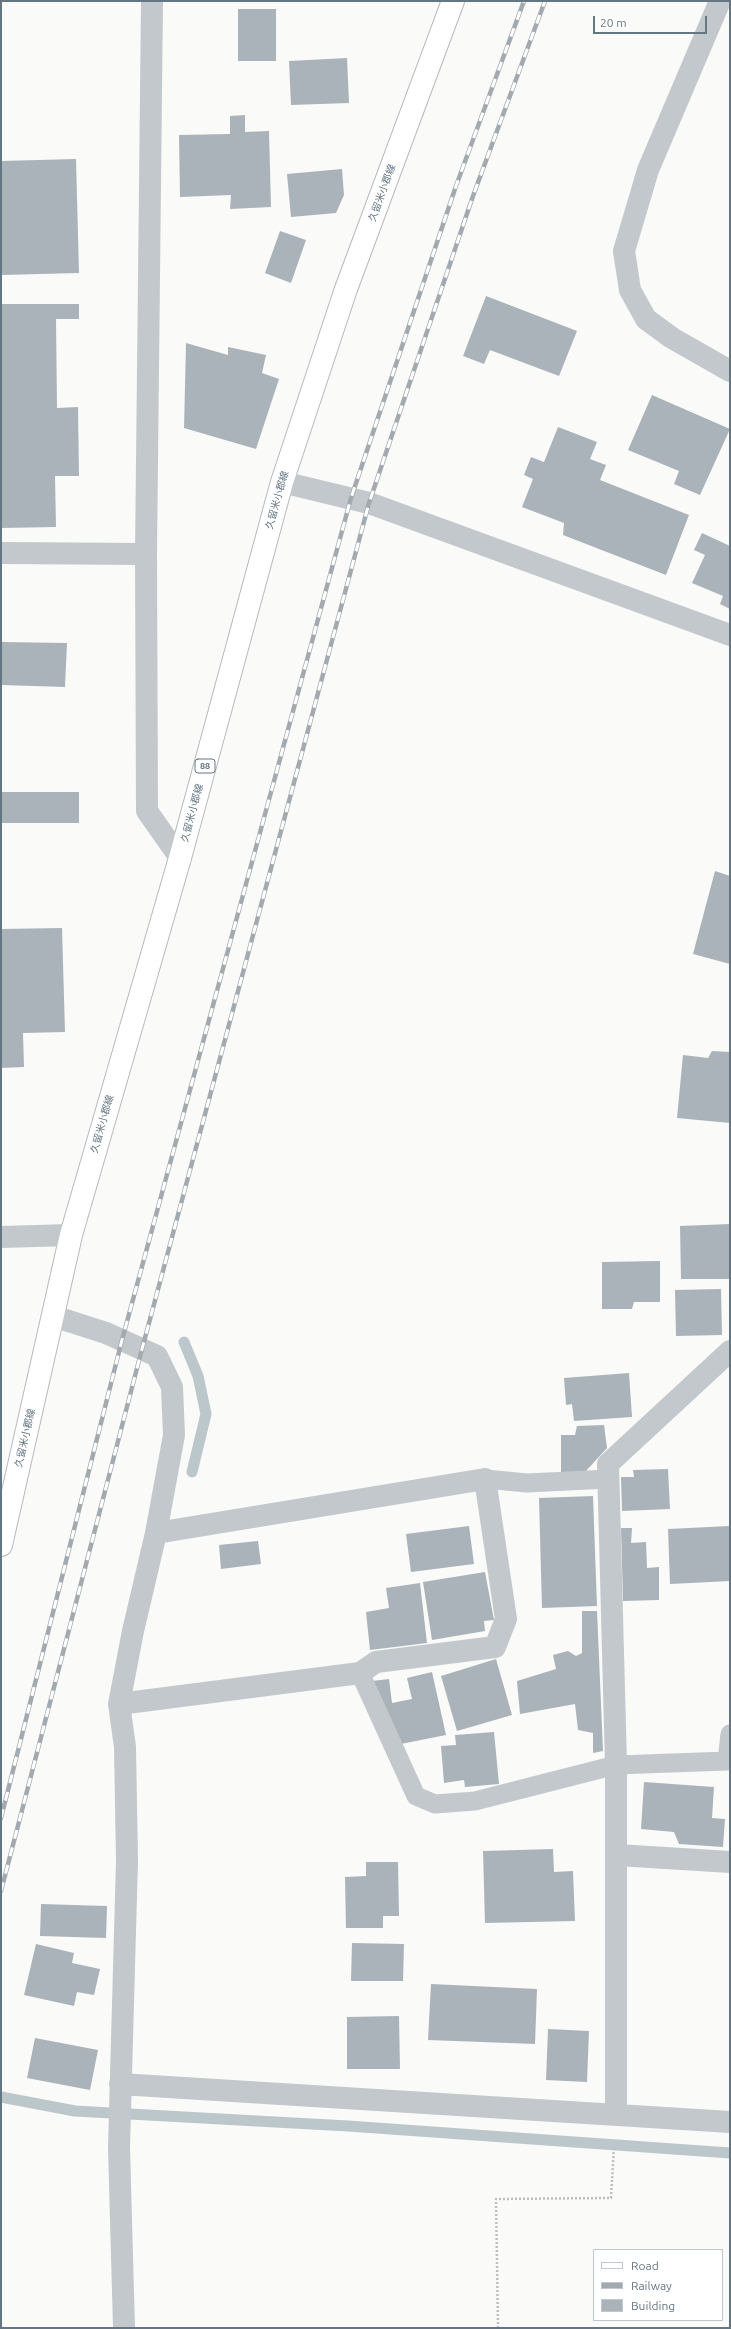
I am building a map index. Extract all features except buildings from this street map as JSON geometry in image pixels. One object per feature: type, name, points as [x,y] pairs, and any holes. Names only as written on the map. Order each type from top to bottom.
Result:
[{"type":"main road","name":"久留米小郡線","points":[[1,1545],[71,1235],[180,858],[282,482],[346,290],[454,1]]},
{"type":"street","points":[[152,1],[146,554],[147,811],[180,858]]},
{"type":"street","points":[[720,1],[648,170],[624,251],[630,290],[646,319],[672,338],[730,371]]},
{"type":"street","points":[[282,482],[369,503],[730,635]]},
{"type":"street","points":[[1,553],[146,554]]},
{"type":"street","points":[[1,1237],[71,1235]]},
{"type":"street","points":[[53,1316],[106,1333],[157,1356],[172,1387],[174,1435],[156,1533],[132,1631],[118,1704],[125,1747],[127,1860],[119,2147],[124,2328]]},
{"type":"street","points":[[616,2113],[616,1765],[608,1464],[730,1351]]},
{"type":"street","points":[[118,1704],[360,1673],[376,1662],[496,1647],[506,1619],[485,1479],[156,1533]]},
{"type":"street","points":[[617,1855],[730,1862]]},
{"type":"street","points":[[120,2084],[616,2113],[730,2122]]},
{"type":"lane","points":[[485,1479],[527,1483],[609,1479]]},
{"type":"lane","points":[[360,1673],[416,1796],[435,1804],[475,1801],[616,1765],[727,1761],[730,1734]]},
{"type":"path","points":[[498,2328],[496,2199],[611,2198],[616,2113]]},
{"type":"waterway","points":[[184,1342],[198,1376],[206,1414],[192,1472]]},
{"type":"waterway","points":[[1,2097],[75,2111],[348,2126],[730,2153]]},
{"type":"railway","points":[[1,1818],[122,1340],[351,498],[456,186],[524,1]]},
{"type":"railway","points":[[1,1891],[142,1349],[369,503],[473,196],[545,1]]}]
